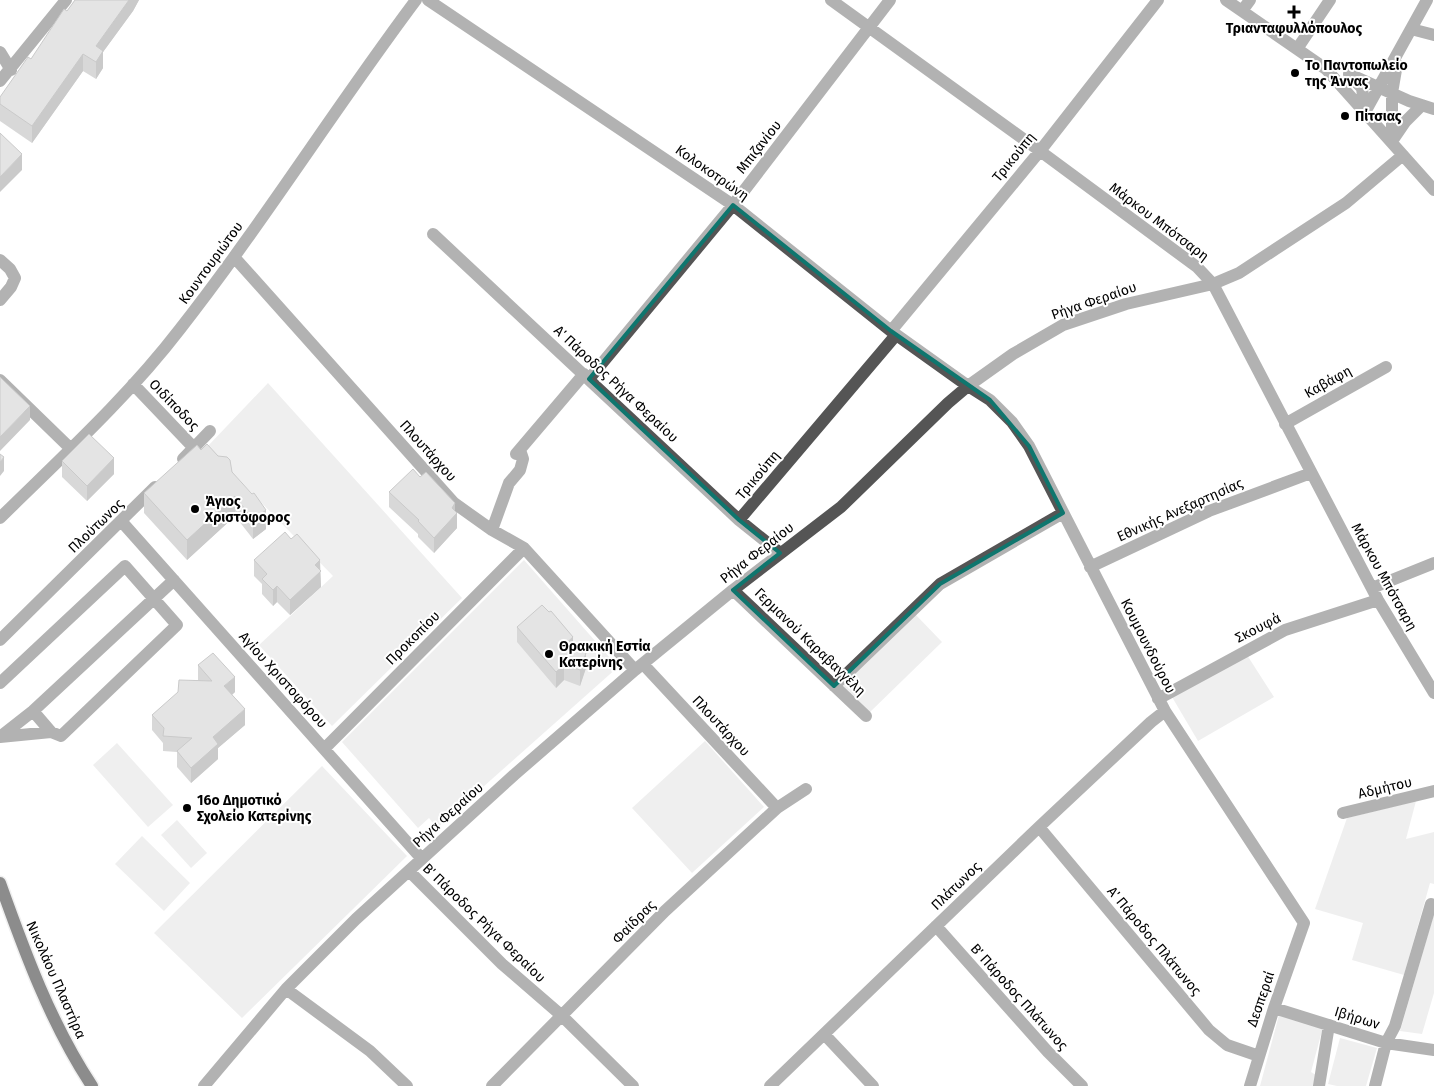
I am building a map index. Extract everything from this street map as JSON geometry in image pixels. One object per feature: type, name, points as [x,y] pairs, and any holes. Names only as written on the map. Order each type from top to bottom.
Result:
[{"type":"main road","name":"Νικολάου Πλαστήρα","points":[[0,883],[18,933],[63,1039],[92,1086]]},
{"type":"street","points":[[0,82],[66,0]]},
{"type":"street","name":"Κουντουριώτου","points":[[0,518],[133,384],[179,331],[234,257],[416,0]]},
{"type":"street","name":"Κολοκοτρώνη","points":[[428,0],[733,205],[893,333],[968,386]]},
{"type":"street","name":"Μάρκου Μπότσαρη","points":[[831,0],[1040,150],[1197,267],[1212,284],[1375,594],[1434,693]]},
{"type":"street","name":"Μπιζανίου","points":[[492,530],[509,483],[520,470],[523,459],[518,452],[733,205],[890,0]]},
{"type":"street","name":"Τρικούπη","points":[[739,520],[893,333],[1158,0]]},
{"type":"street","points":[[1226,0],[1326,69],[1434,190]]},
{"type":"street","points":[[1242,11],[1250,0]]},
{"type":"street","points":[[1297,49],[1330,0]]},
{"type":"street","points":[[1365,112],[1427,0]]},
{"type":"street","points":[[1411,28],[1434,35]]},
{"type":"street","points":[[1392,142],[1392,93],[1401,47]]},
{"type":"street","points":[[0,52],[10,70]]},
{"type":"street","points":[[1326,69],[1349,74],[1428,107]]},
{"type":"street","points":[[1349,74],[1362,88],[1365,112]]},
{"type":"street","points":[[1392,142],[1404,122],[1428,107]]},
{"type":"street","name":"Ρήγα Φεραίου","points":[[204,1086],[286,989],[356,919],[514,775],[639,667],[780,553],[841,507],[968,386],[1013,354],[1063,325],[1126,304],[1212,284],[1239,273],[1346,203],[1402,155]]},
{"type":"street","name":"Α΄ Πάροδος Ρήγα Φεραίου","points":[[433,234],[739,520],[780,553]]},
{"type":"street","name":"Πλουτάρχου","points":[[234,257],[454,502],[492,530],[524,548],[777,808]]},
{"type":"street","points":[[0,260],[13,273],[15,278],[11,287],[0,300]]},
{"type":"street","name":"Καβάφη","points":[[1285,424],[1386,367]]},
{"type":"street","points":[[0,380],[70,448]]},
{"type":"street","name":"Οιδίποδος","points":[[133,384],[194,448]]},
{"type":"street","name":"Κουμουνδούρου","points":[[968,386],[990,400],[1012,422],[1029,446],[1158,699],[1304,923]]},
{"type":"street","points":[[174,468],[210,432]]},
{"type":"street","name":"Εθνικής Ανεξαρτησίας","points":[[1090,566],[1209,510],[1311,473]]},
{"type":"street","name":"Πλούτωνος","points":[[0,640],[122,522],[161,481]]},
{"type":"street","points":[[834,686],[940,584],[1063,513]]},
{"type":"street","name":"Αγίου Χριστοφόρου","points":[[122,522],[422,859]]},
{"type":"street","name":"Προκοπίου","points":[[324,749],[524,548]]},
{"type":"street","name":"Σκουφά","points":[[1158,699],[1285,630],[1375,594],[1434,563]]},
{"type":"street","points":[[0,683],[125,566],[177,625],[61,736],[51,732],[0,737]]},
{"type":"street","points":[[0,737],[33,711],[174,580]]},
{"type":"street","name":"Γερμανού Καραβαγγέλη","points":[[734,590],[866,716]]},
{"type":"street","points":[[33,711],[51,732]]},
{"type":"street","name":"Πλάτωνος","points":[[770,1086],[1039,827],[1165,711]]},
{"type":"street","name":"Φαίδρας","points":[[492,1086],[665,911],[777,808],[806,789]]},
{"type":"street","name":"Αδμήτου","points":[[1343,813],[1434,791]]},
{"type":"street","name":"Α΄ Πάροδος Πλάτωνος","points":[[1039,827],[1209,1030],[1227,1045],[1259,1056]]},
{"type":"street","name":"Β΄ Πάροδος Ρήγα Φεραίου","points":[[409,871],[502,964],[562,1015],[633,1086]]},
{"type":"street","points":[[1375,1086],[1386,1043],[1395,1026],[1430,904]]},
{"type":"street","name":"Δεσπεραί","points":[[1250,1086],[1274,1008],[1304,923]]},
{"type":"street","name":"Β΄ Πάροδος Πλάτωνος","points":[[936,926],[1048,1052],[1082,1086]]},
{"type":"street","points":[[286,989],[370,1051],[407,1086]]},
{"type":"street","name":"Ιβήρων","points":[[1274,1008],[1386,1043],[1434,1050]]},
{"type":"street","points":[[1318,1086],[1329,1025]]},
{"type":"street","points":[[824,1034],[873,1086]]},
{"type":"highlighted area","points":[[733,205],[891,331],[990,400],[1029,446],[1063,513],[940,584],[834,686],[733,590],[780,553],[739,520],[589,379]]},
{"type":"shaded area","points":[[268,383],[462,598],[332,726],[259,645],[333,576],[207,447]]},
{"type":"shaded area","points":[[524,560],[618,667],[437,828],[429,818],[418,828],[342,742]]},
{"type":"shaded area","points":[[915,614],[942,642],[868,714],[841,687]]},
{"type":"shaded area","points":[[1247,655],[1274,697],[1198,741],[1172,697]]},
{"type":"shaded area","points":[[705,741],[764,807],[692,873],[632,808]]},
{"type":"shaded area","points":[[117,743],[173,805],[148,827],[93,765]]},
{"type":"shaded area","points":[[322,766],[407,856],[242,1018],[154,933]]},
{"type":"shaded area","points":[[1416,801],[1406,839],[1434,832],[1434,884],[1430,883],[1404,975],[1352,960],[1363,923],[1315,909],[1347,818]]},
{"type":"shaded area","points":[[177,820],[207,853],[191,868],[161,835]]},
{"type":"shaded area","points":[[142,836],[190,883],[164,911],[115,864]]},
{"type":"shaded area","points":[[1434,914],[1434,993],[1422,1034],[1400,1031]]},
{"type":"shaded area","points":[[1279,1015],[1323,1027],[1311,1072],[1316,1075],[1317,1086],[1260,1086]]},
{"type":"shaded area","points":[[1340,1038],[1377,1048],[1366,1086],[1337,1086],[1328,1084]]},
{"type":"building","points":[[75,0],[129,0],[96,46],[103,51],[96,62],[83,54],[32,126],[0,104],[0,97],[28,57],[31,59],[64,9],[67,11]]},
{"type":"building","points":[[0,133],[22,154],[0,177]]},
{"type":"building","points":[[0,377],[30,406],[0,437]]},
{"type":"building","points":[[89,434],[114,458],[87,486],[62,461]]},
{"type":"building","points":[[207,444],[218,456],[227,457],[230,460],[232,472],[252,494],[254,493],[266,510],[253,520],[235,496],[187,540],[144,493],[197,445],[201,450]]},
{"type":"building","points":[[0,454],[4,457],[0,462]]},
{"type":"building","points":[[413,469],[420,477],[426,472],[455,503],[452,508],[457,513],[434,538],[419,520],[389,492]]},
{"type":"building","points":[[285,532],[291,539],[297,534],[320,560],[315,565],[321,571],[290,600],[277,586],[273,590],[262,579],[267,574],[254,560]]},
{"type":"building","points":[[542,605],[549,612],[551,611],[573,637],[563,646],[586,653],[580,670],[564,665],[556,672],[517,627]]},
{"type":"building","points":[[213,653],[235,677],[224,686],[245,709],[213,737],[218,744],[191,768],[177,751],[192,738],[163,736],[164,728],[152,715],[178,692],[179,680],[212,681],[198,665]]},
{"type":"place","name":"Τριανταφυλλόπουλος","points":[[1294,12]]},
{"type":"place","name":"Το Παντοπωλείο της Άννας","points":[[1295,73]]},
{"type":"place","name":"Πίτσιας","points":[[1345,116]]},
{"type":"place","name":"Άγιος Χριστόφορος","points":[[195,509]]},
{"type":"place","name":"Θρακική Εστία Κατερίνης","points":[[549,654]]},
{"type":"place","name":"16ο Δημοτικό Σχολείο Κατερίνης","points":[[187,808]]}]
